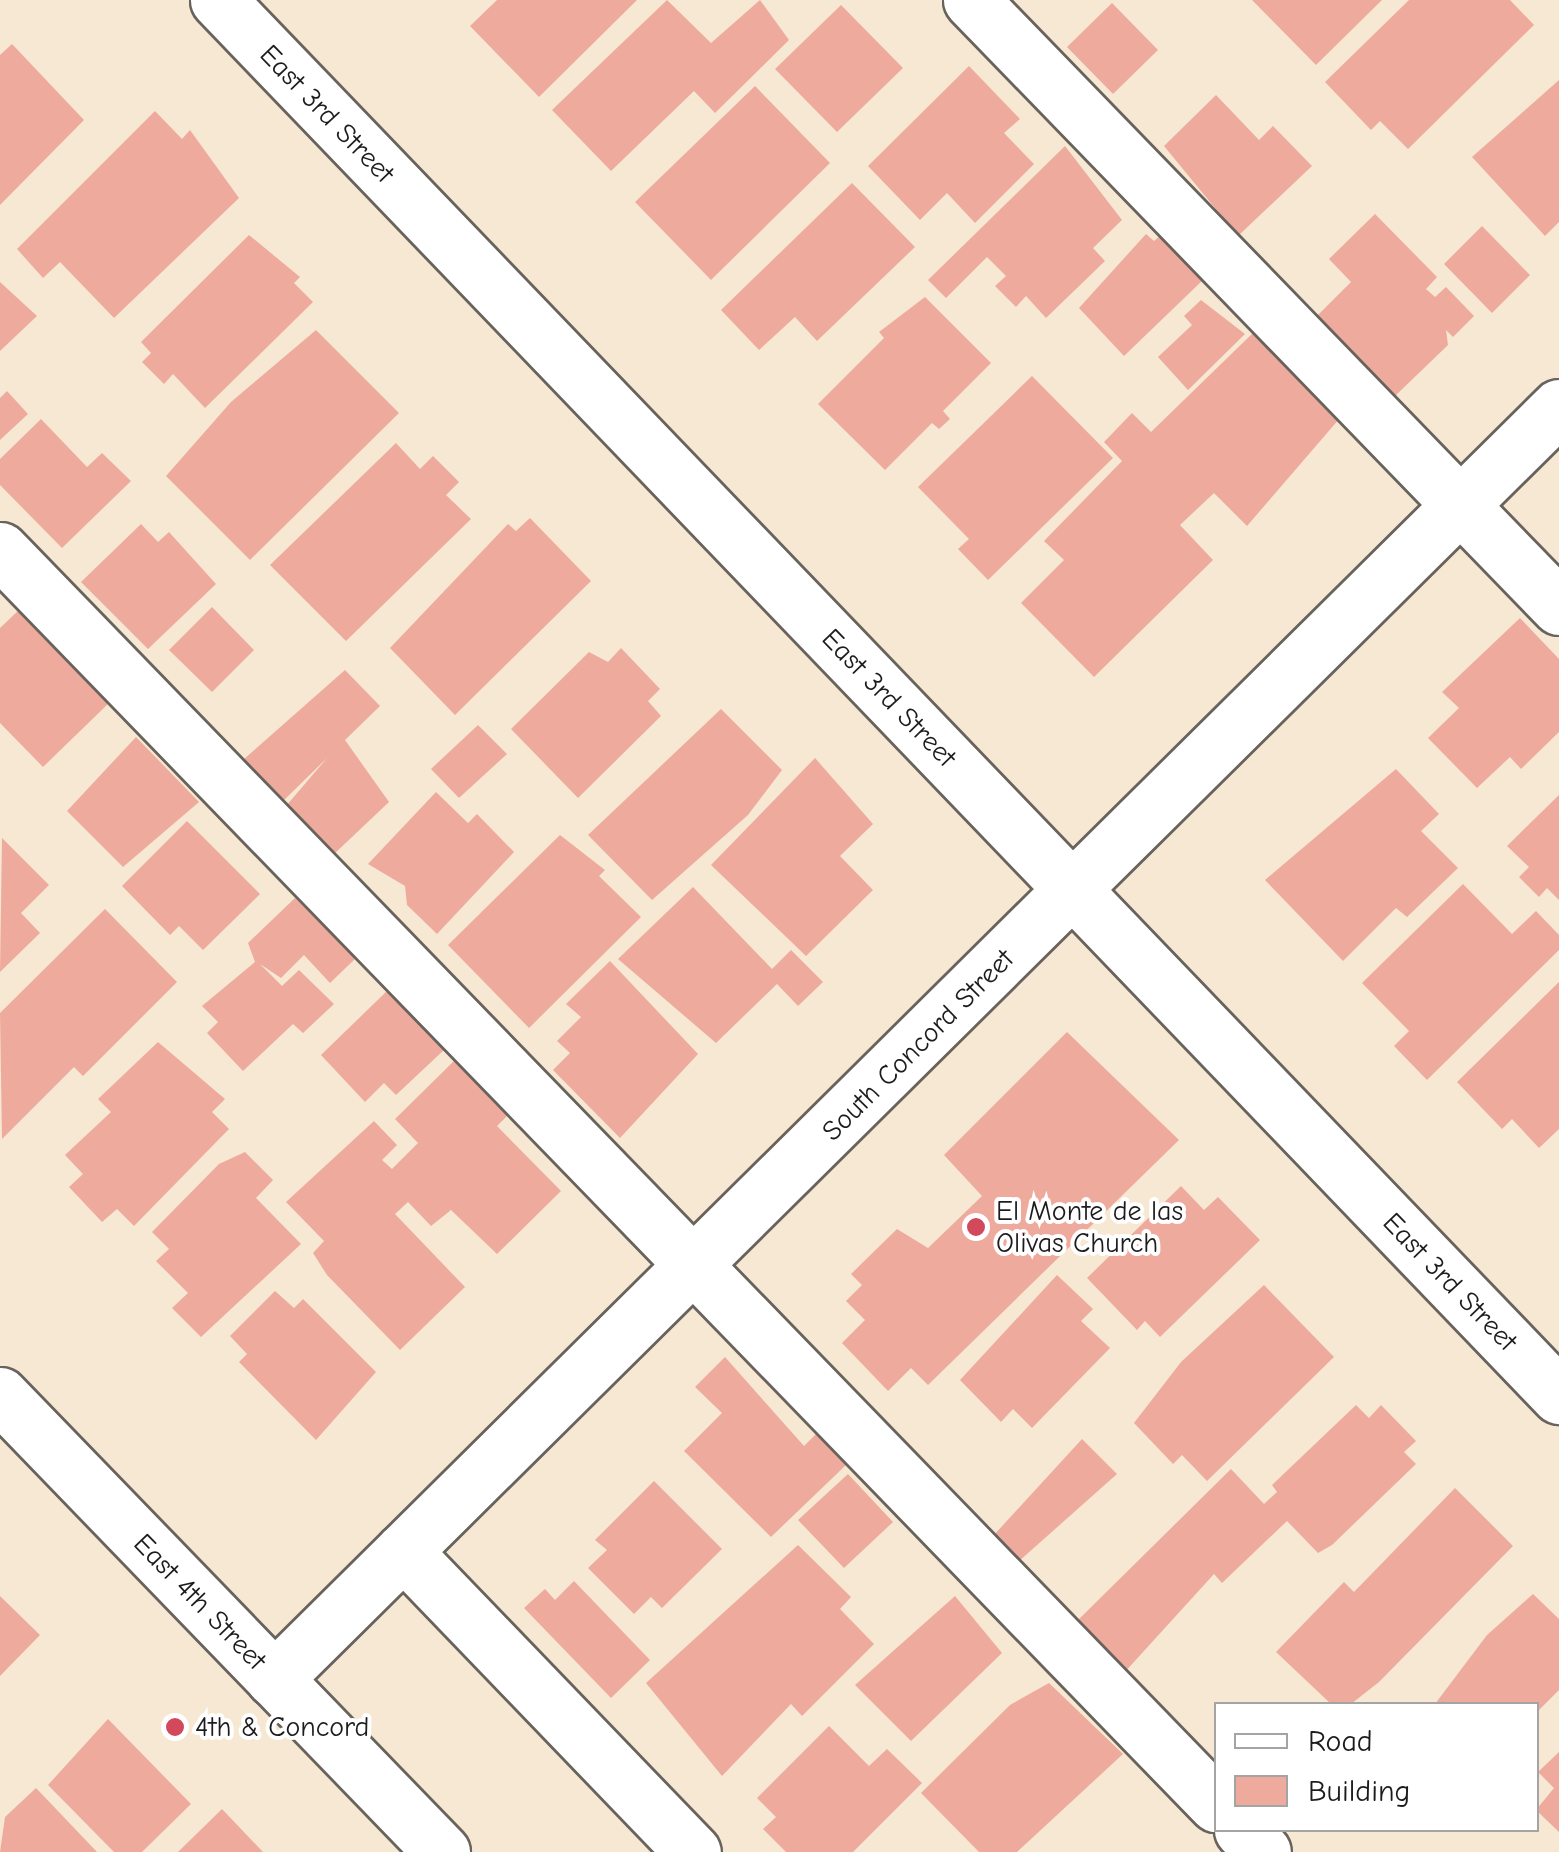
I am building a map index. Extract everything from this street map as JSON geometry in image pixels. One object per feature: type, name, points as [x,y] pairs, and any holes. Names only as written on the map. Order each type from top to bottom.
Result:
[{"type":"street","name":"East 3rd Street","points":[[218,0],[1559,1396]]},
{"type":"street","points":[[971,0],[1559,607]]},
{"type":"street","name":"South Concord Street","points":[[274,1679],[1559,407]]},
{"type":"street","points":[[0,550],[1214,1802]]},
{"type":"street","name":"East 4th Street","points":[[0,1396],[442,1852]]},
{"type":"street","points":[[403,1551],[693,1852]]},
{"type":"street","points":[[1244,1832],[1264,1852]]},
{"type":"building","points":[[497,0],[637,0],[539,97],[470,26]]},
{"type":"building","points":[[667,0],[711,43],[760,0],[789,40],[715,113],[694,91],[611,171],[552,110]]},
{"type":"building","points":[[1252,0],[1382,0],[1316,65]]},
{"type":"building","points":[[1409,0],[1510,0],[1534,25],[1408,149],[1380,121],[1371,130],[1325,82]]},
{"type":"building","points":[[1112,3],[1158,50],[1113,94],[1067,47]]},
{"type":"building","points":[[841,5],[903,68],[837,132],[775,69]]},
{"type":"building","points":[[12,44],[84,120],[0,205],[0,55]]},
{"type":"building","points":[[969,66],[1020,119],[1004,133],[1034,164],[975,223],[947,193],[920,220],[868,166]]},
{"type":"building","points":[[1559,80],[1559,222],[1545,236],[1472,157]]},
{"type":"building","points":[[755,86],[830,163],[711,280],[635,202]]},
{"type":"building","points":[[1216,95],[1259,140],[1273,126],[1312,166],[1238,236],[1164,146]]},
{"type":"building","points":[[155,111],[182,139],[190,130],[239,198],[114,318],[60,262],[43,278],[17,249]]},
{"type":"building","points":[[1065,146],[1122,220],[1093,248],[1105,261],[1046,318],[1026,296],[1016,307],[995,286],[1006,276],[987,257],[946,298],[928,280]]},
{"type":"building","points":[[852,183],[915,247],[817,341],[795,317],[759,350],[721,310]]},
{"type":"building","points":[[1375,214],[1437,277],[1426,289],[1435,297],[1446,287],[1474,316],[1453,337],[1446,330],[1448,345],[1394,397],[1316,317],[1351,282],[1329,259]]},
{"type":"building","points":[[1482,226],[1530,275],[1492,313],[1444,264]]},
{"type":"building","points":[[1146,234],[1154,241],[1162,234],[1205,278],[1124,356],[1079,308]]},
{"type":"building","points":[[249,235],[300,277],[294,283],[313,302],[205,408],[173,374],[164,384],[142,362],[151,353],[141,342]]},
{"type":"building","points":[[0,282],[37,316],[0,351]]},
{"type":"building","points":[[925,297],[991,363],[943,411],[950,419],[939,429],[932,423],[885,470],[818,404],[884,338],[879,332]]},
{"type":"building","points":[[1201,300],[1245,334],[1188,390],[1158,357],[1192,325],[1184,316]]},
{"type":"building","points":[[316,330],[399,413],[250,560],[166,476],[231,402]]},
{"type":"building","points":[[1255,331],[1340,418],[1247,526],[1214,493],[1180,525],[1213,560],[1094,677],[1021,603],[1064,560],[1044,541],[1122,461],[1104,442],[1132,413],[1151,432]]},
{"type":"building","points":[[1032,376],[1113,458],[988,580],[958,549],[969,539],[918,487]]},
{"type":"building","points":[[7,391],[28,414],[0,440],[0,398]]},
{"type":"building","points":[[41,419],[87,467],[102,453],[131,481],[62,548],[0,485],[0,459]]},
{"type":"building","points":[[396,443],[420,469],[433,456],[459,482],[446,495],[471,519],[346,641],[270,565]]},
{"type":"building","points":[[530,518],[591,581],[455,715],[390,648],[508,524],[516,531]]},
{"type":"building","points":[[141,524],[158,542],[169,532],[216,584],[148,649],[81,582]]},
{"type":"building","points":[[212,607],[254,650],[212,692],[169,650]]},
{"type":"building","points":[[20,609],[110,702],[43,767],[0,723],[0,628]]},
{"type":"building","points":[[1520,618],[1559,659],[1559,732],[1521,769],[1510,757],[1477,788],[1428,738],[1459,708],[1442,692]]},
{"type":"building","points":[[621,648],[660,689],[648,701],[661,716],[578,798],[511,729],[589,652],[608,662]]},
{"type":"building","points":[[345,670],[380,706],[345,740],[389,802],[333,855],[286,806],[327,758],[282,802],[243,760]]},
{"type":"building","points":[[721,709],[782,770],[748,815],[652,900],[588,835]]},
{"type":"building","points":[[478,725],[507,754],[459,798],[431,769]]},
{"type":"building","points":[[136,737],[199,802],[123,867],[67,811]]},
{"type":"building","points":[[815,758],[873,824],[840,856],[873,890],[806,956],[711,865]]},
{"type":"building","points":[[1396,769],[1439,814],[1421,831],[1458,868],[1407,917],[1396,908],[1343,961],[1265,880]]},
{"type":"building","points":[[436,792],[468,823],[477,814],[514,852],[437,934],[407,905],[405,886],[368,864]]},
{"type":"building","points":[[1559,795],[1559,900],[1547,888],[1539,897],[1519,877],[1529,867],[1507,846]]},
{"type":"building","points":[[187,821],[260,894],[203,950],[179,926],[170,935],[122,886]]},
{"type":"building","points":[[560,835],[605,870],[599,876],[641,917],[529,1028],[448,945]]},
{"type":"building","points":[[2,838],[49,885],[21,913],[40,933],[0,972]]},
{"type":"building","points":[[1463,884],[1512,934],[1536,911],[1559,935],[1559,950],[1427,1080],[1394,1046],[1409,1031],[1362,983]]},
{"type":"building","points":[[693,887],[772,969],[791,950],[823,982],[798,1006],[777,984],[716,1043],[618,959]]},
{"type":"building","points":[[295,898],[356,958],[330,983],[304,955],[281,978],[260,964],[282,986],[299,970],[334,1004],[303,1033],[293,1024],[243,1071],[207,1033],[218,1022],[202,1006],[255,962],[248,943]]},
{"type":"building","points":[[105,909],[177,982],[83,1076],[74,1067],[2,1139],[0,1013]]},
{"type":"building","points":[[610,961],[698,1054],[620,1138],[553,1070],[570,1053],[557,1041],[581,1017],[566,1004]]},
{"type":"building","points":[[1559,982],[1559,1129],[1539,1148],[1512,1119],[1502,1129],[1457,1082]]},
{"type":"building","points":[[388,990],[445,1049],[396,1095],[384,1083],[365,1102],[321,1055]]},
{"type":"building","points":[[1067,1032],[1179,1140],[928,1385],[911,1368],[888,1391],[842,1343],[865,1320],[846,1301],[862,1285],[851,1274],[897,1229],[928,1248],[982,1196],[944,1155]]},
{"type":"building","points":[[158,1042],[225,1099],[212,1112],[229,1129],[134,1226],[117,1209],[102,1222],[69,1187],[83,1174],[65,1155],[111,1112],[98,1099]]},
{"type":"building","points":[[455,1060],[508,1115],[497,1126],[561,1191],[497,1254],[451,1210],[431,1226],[408,1202],[395,1214],[465,1287],[400,1350],[327,1275],[313,1253],[324,1241],[286,1202],[374,1121],[397,1145],[382,1160],[392,1169],[418,1143],[395,1119]]},
{"type":"building","points":[[245,1152],[273,1180],[256,1198],[301,1244],[201,1337],[172,1308],[188,1293],[156,1261],[169,1249],[152,1232],[219,1164]]},
{"type":"building","points":[[1181,1186],[1204,1210],[1218,1197],[1260,1240],[1160,1337],[1145,1321],[1137,1330],[1087,1278]]},
{"type":"building","points":[[1057,1275],[1093,1309],[1081,1321],[1110,1348],[1032,1428],[1013,1409],[1001,1422],[960,1380]]},
{"type":"building","points":[[1264,1285],[1334,1357],[1207,1481],[1182,1455],[1173,1464],[1134,1423],[1181,1362]]},
{"type":"building","points":[[275,1291],[294,1308],[303,1299],[376,1372],[316,1440],[239,1362],[247,1354],[230,1336]]},
{"type":"building","points":[[725,1357],[804,1446],[816,1434],[846,1465],[771,1537],[684,1451],[722,1413],[695,1387]]},
{"type":"building","points":[[1356,1405],[1369,1418],[1381,1405],[1416,1441],[1404,1452],[1416,1464],[1332,1545],[1318,1553],[1287,1521],[1222,1583],[1214,1574],[1123,1674],[1074,1624],[1231,1469],[1264,1504],[1277,1492],[1272,1485]]},
{"type":"building","points":[[1082,1439],[1117,1474],[1018,1562],[993,1536]]},
{"type":"building","points":[[848,1474],[893,1522],[844,1568],[798,1520]]},
{"type":"building","points":[[654,1481],[722,1549],[662,1608],[651,1597],[634,1614],[588,1568],[607,1550],[595,1540]]},
{"type":"building","points":[[1455,1488],[1513,1546],[1379,1682],[1354,1702],[1329,1702],[1276,1652],[1344,1582],[1354,1592]]},
{"type":"building","points":[[798,1545],[851,1597],[840,1609],[874,1644],[802,1716],[791,1704],[722,1776],[646,1683]]},
{"type":"building","points":[[574,1581],[650,1660],[611,1698],[524,1608],[545,1589],[555,1600]]},
{"type":"building","points":[[1533,1594],[1559,1619],[1559,1690],[1539,1710],[1539,1702],[1437,1702],[1487,1635]]},
{"type":"building","points":[[0,1596],[40,1635],[0,1676]]},
{"type":"building","points":[[955,1596],[1002,1653],[911,1741],[855,1685]]},
{"type":"building","points":[[1049,1683],[1123,1754],[1017,1852],[979,1852],[921,1793],[1010,1705]]},
{"type":"building","points":[[108,1719],[191,1804],[142,1852],[114,1852],[48,1785]]},
{"type":"building","points":[[829,1726],[869,1766],[887,1749],[922,1783],[853,1852],[786,1852],[763,1829],[776,1817],[757,1798]]},
{"type":"building","points":[[1559,1752],[1559,1832],[1539,1813],[1539,1806],[1554,1788],[1539,1771]]},
{"type":"building","points":[[36,1788],[97,1852],[0,1852],[5,1817]]},
{"type":"building","points":[[222,1809],[263,1852],[178,1852]]},
{"type":"place","name":"El Monte de las Olivas Church","points":[[976,1227]]},
{"type":"place","name":"4th & Concord","points":[[175,1727]]}]
